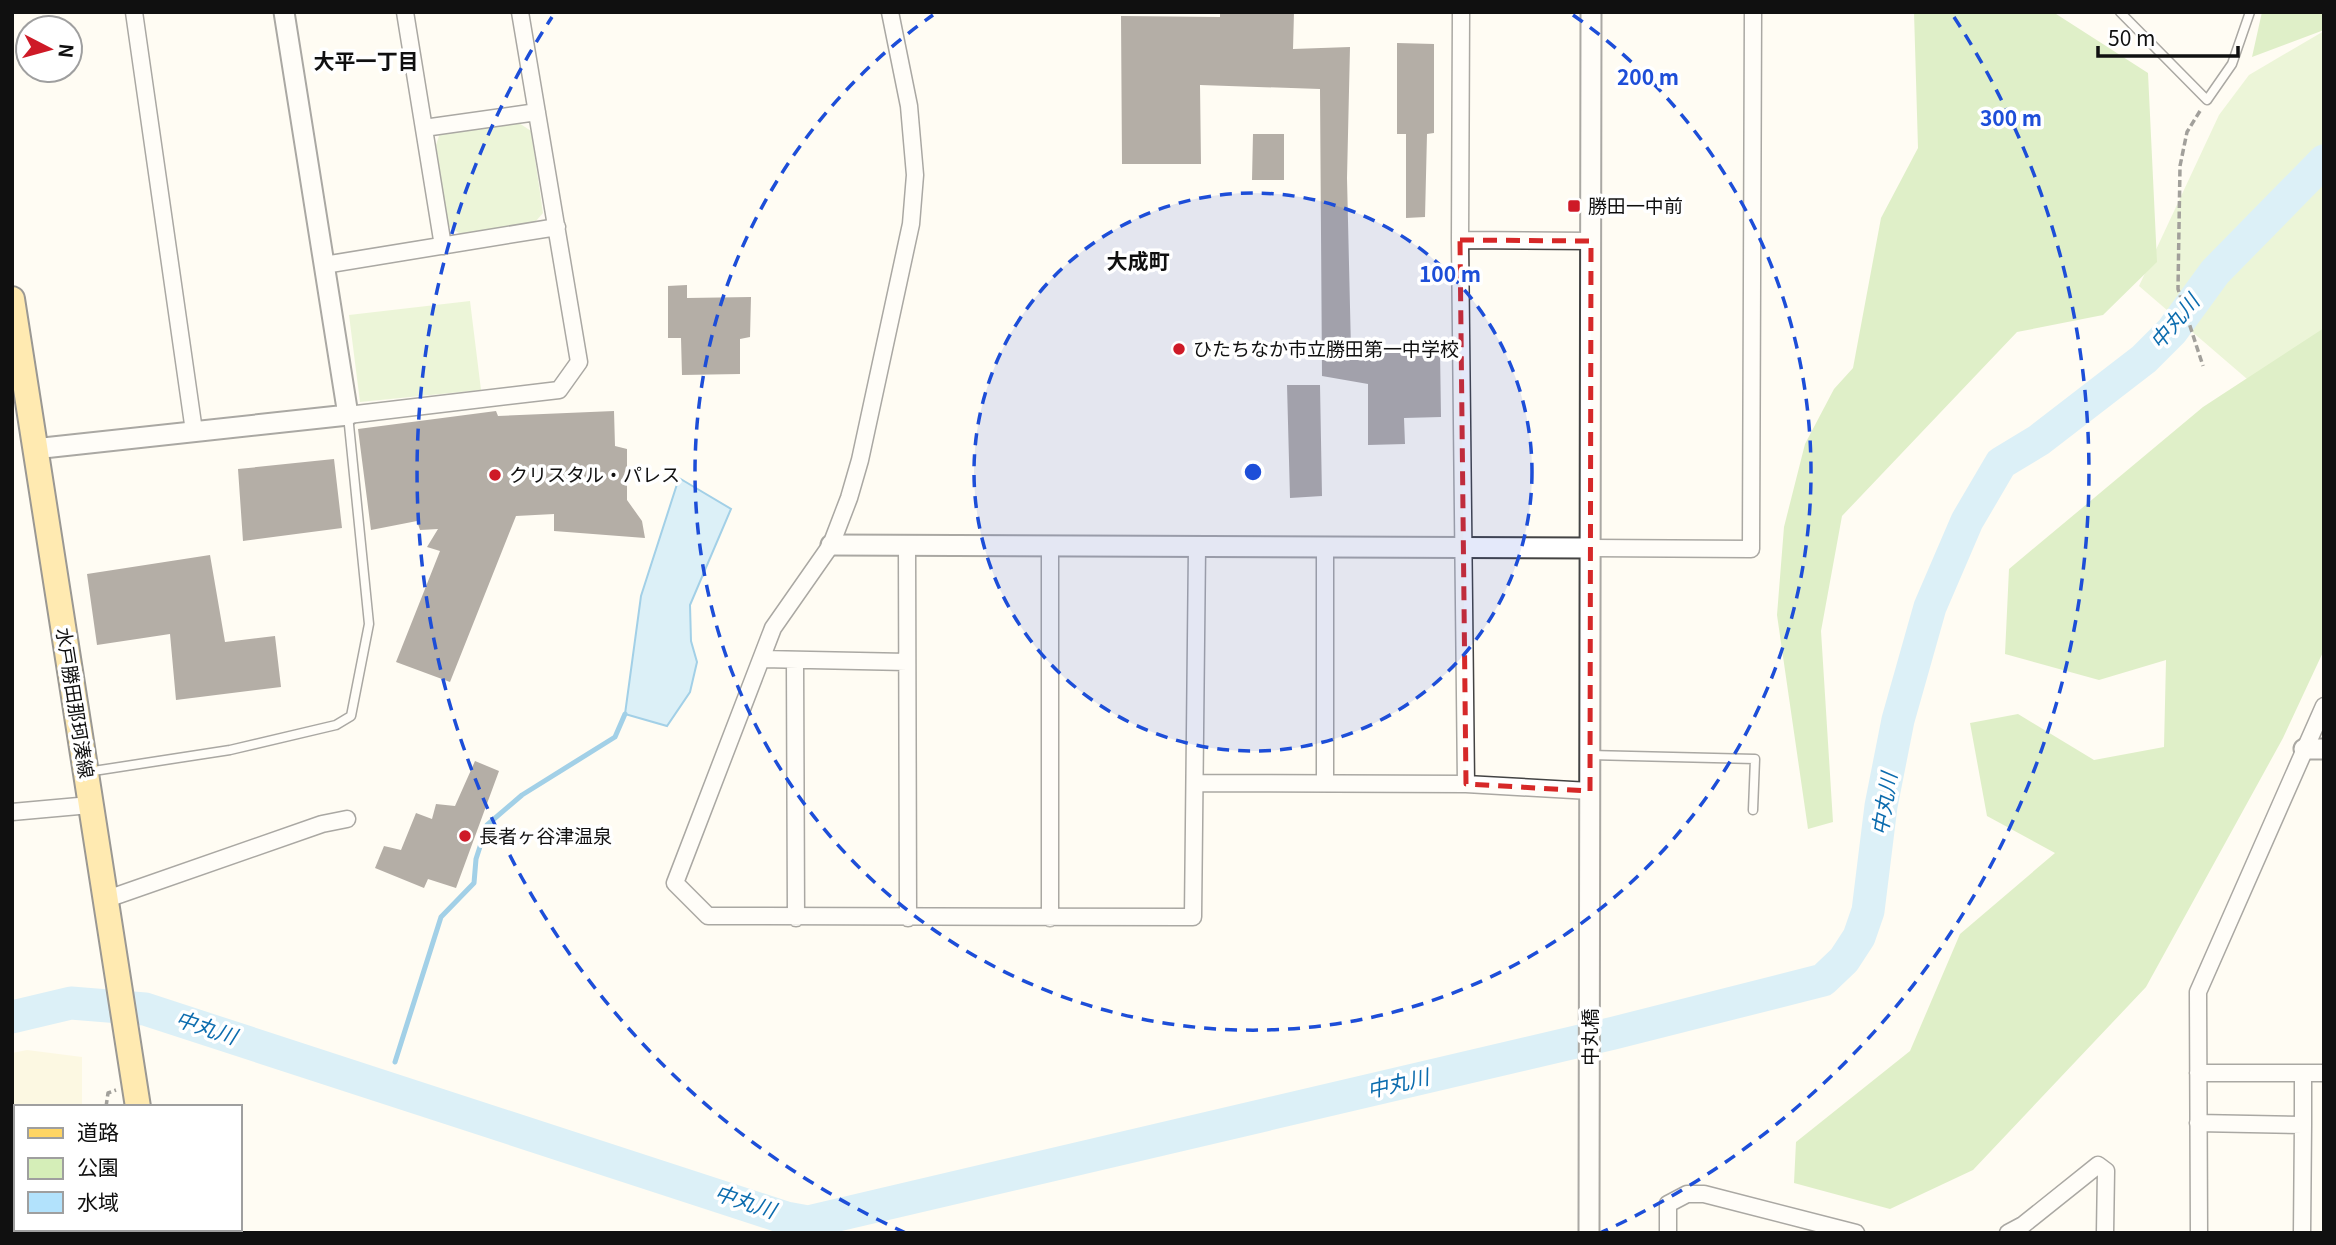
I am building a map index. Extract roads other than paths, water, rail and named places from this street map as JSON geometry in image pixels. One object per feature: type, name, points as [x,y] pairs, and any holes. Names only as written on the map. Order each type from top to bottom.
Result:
[{"type":"main road","name":"水戸勝田那珂湊線","points":[[12,299],[20,393],[34,449],[138,1105]]},
{"type":"street","points":[[134,12],[194,432]]},
{"type":"street","points":[[284,12],[348,415]]},
{"type":"street","points":[[405,12],[443,246]]},
{"type":"street","points":[[34,449],[367,415],[559,390],[579,362],[520,12]]},
{"type":"street","points":[[890,12],[909,106],[915,175],[911,224],[860,460],[831,545],[773,628],[675,883],[708,916],[1193,917],[1197,548]]},
{"type":"street","points":[[1461,12],[1460,240],[1466,783]]},
{"type":"street","name":"中丸橋","points":[[1589,1233],[1591,12]]},
{"type":"street","points":[[831,545],[1751,549],[1754,12]]},
{"type":"street","points":[[424,128],[537,112]]},
{"type":"street","points":[[324,265],[556,227]]},
{"type":"street","points":[[1460,240],[1591,241]]},
{"type":"street","points":[[907,547],[908,918]]},
{"type":"street","points":[[1050,547],[1050,918]]},
{"type":"street","points":[[1325,547],[1325,781]]},
{"type":"street","points":[[762,659],[907,662]]},
{"type":"street","points":[[795,661],[796,918]]},
{"type":"street","points":[[2199,1233],[2198,992],[2324,706]]},
{"type":"street","points":[[2304,748],[2324,749]]},
{"type":"street","points":[[1196,783],[1466,783],[1590,791]]},
{"type":"street","points":[[13,806],[90,805]]},
{"type":"street","points":[[107,898],[323,824],[347,819]]},
{"type":"street","points":[[2198,1073],[2324,1073]]},
{"type":"street","points":[[2302,1233],[2303,1073]]},
{"type":"street","points":[[2198,1123],[2303,1125]]},
{"type":"street","points":[[2008,1233],[2023,1225],[2098,1165],[2106,1171],[2105,1233]]},
{"type":"street","points":[[1668,1233],[1668,1204],[1687,1194],[1704,1194],[1856,1233]]},
{"type":"lane","points":[[2120,12],[2207,100],[2232,64],[2250,12]]},
{"type":"lane","points":[[86,772],[230,750],[336,725],[351,716],[369,624],[348,415]]},
{"type":"lane","points":[[1590,755],[1755,759],[1753,810]]},
{"type":"water","points":[[679,478],[731,509],[690,605],[691,641],[697,662],[690,692],[667,726],[625,714],[641,596]]},
{"type":"waterway","name":"中丸川","points":[[12,1017],[71,1003],[145,1009],[786,1218],[808,1222],[1614,1033],[1823,980],[1844,960],[1859,937],[1868,911],[1881,806],[1898,720],[1930,607],[1967,521],[2001,463],[2039,440],[2144,359],[2172,331],[2215,272],[2324,161]]},
{"type":"waterway","points":[[395,1062],[441,917],[474,883],[476,859],[487,825],[522,795],[615,737],[625,714]]},
{"type":"place","name":"勝田一中前","points":[[1574,206]]},
{"type":"place","name":"ひたちなか市立勝田第一中学校","points":[[1179,349]]},
{"type":"place","name":"クリスタル・パレス","points":[[495,475]]},
{"type":"place","name":"長者ヶ谷津温泉","points":[[465,836]]},
{"type":"district","name":"大平一丁目","points":[[366,62]]},
{"type":"district","name":"大成町","points":[[1138,262]]}]
